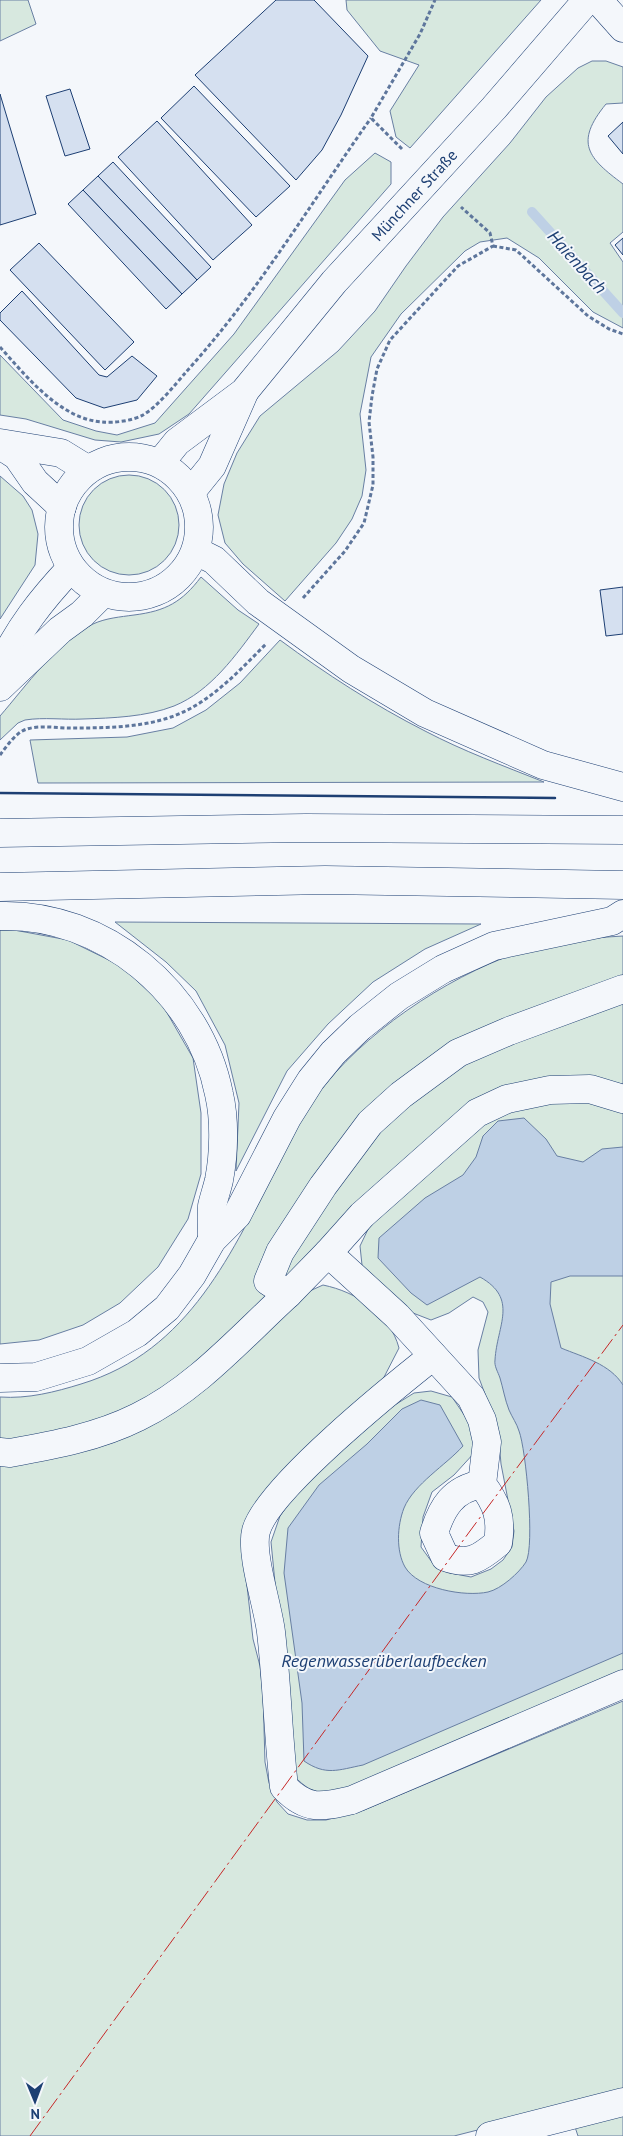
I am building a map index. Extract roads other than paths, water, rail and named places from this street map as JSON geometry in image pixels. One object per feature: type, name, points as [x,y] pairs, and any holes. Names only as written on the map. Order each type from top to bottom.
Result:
[{"type":"main road","name":"Münchner Straße","points":[[160,463],[177,442],[244,392],[334,282],[494,108],[587,0]]},
{"type":"main road","points":[[598,0],[623,28]]},
{"type":"main road","name":"Münchner Straße","points":[[191,492],[212,466],[244,392]]},
{"type":"main road","points":[[0,444],[61,453],[87,468]]},
{"type":"main road","points":[[0,444],[18,456],[35,482],[62,507]]},
{"type":"main road","points":[[133,456],[160,463],[174,472],[191,492],[198,510],[200,526],[196,551],[184,572],[165,588],[142,596],[124,597],[103,593],[83,582],[71,568],[62,548],[59,533],[62,507],[66,495],[87,468],[113,458],[133,456]]},
{"type":"main road","points":[[196,551],[214,560],[258,602],[351,670],[425,713],[543,765],[623,787]]},
{"type":"main road","points":[[0,668],[14,637],[50,590],[71,568]]},
{"type":"main road","points":[[0,687],[60,630],[82,614],[103,593]]},
{"type":"main road","points":[[0,833],[306,828],[623,830]]},
{"type":"main road","points":[[0,887],[325,880],[623,885]]},
{"type":"main road","points":[[0,1378],[36,1377],[88,1361],[137,1333],[167,1308],[192,1275],[212,1240],[237,1215],[287,1118],[311,1080],[333,1053],[360,1027],[399,996],[443,969],[494,946],[562,930],[612,921],[623,914]]},
{"type":"main road","points":[[0,916],[64,923],[103,941],[141,964],[169,990],[195,1027],[210,1060],[220,1095],[223,1154],[212,1206],[212,1240]]},
{"type":"main road","points":[[288,1294],[268,1281],[280,1252],[323,1186],[370,1123],[401,1095],[458,1053],[509,1031],[623,989]]},
{"type":"main road","points":[[0,1452],[10,1453],[73,1441],[138,1417],[186,1387],[288,1294],[362,1215],[478,1113],[507,1099],[550,1090],[590,1089],[623,1099]]},
{"type":"main road","points":[[328,1253],[397,1316],[471,1397],[482,1420],[487,1442],[482,1484]]},
{"type":"main road","points":[[433,1356],[367,1411],[293,1480],[263,1515],[256,1532],[257,1562],[271,1629],[284,1787],[293,1797],[305,1804],[324,1806],[352,1800],[623,1684]]},
{"type":"main road","points":[[490,2136],[623,2102]]},
{"type":"water","name":"Regenwasserüberlaufbecken","points":[[524,1118],[546,1139],[557,1156],[583,1162],[602,1149],[623,1147],[623,1276],[570,1276],[551,1282],[550,1304],[561,1348],[603,1366],[618,1378],[623,1385],[623,1653],[363,1765],[339,1770],[319,1769],[304,1761],[302,1703],[284,1573],[288,1528],[319,1485],[367,1444],[402,1409],[421,1400],[440,1405],[463,1446],[415,1491],[404,1508],[398,1538],[400,1554],[405,1567],[411,1575],[420,1581],[443,1590],[467,1593],[488,1592],[504,1584],[514,1576],[526,1562],[529,1553],[530,1518],[522,1441],[510,1413],[495,1362],[503,1314],[499,1294],[492,1285],[480,1277],[427,1305],[411,1293],[378,1258],[379,1238],[425,1198],[463,1175],[476,1157],[483,1136],[498,1121]]},
{"type":"waterway","name":"Haienbach","points":[[532,212],[623,313]]}]
